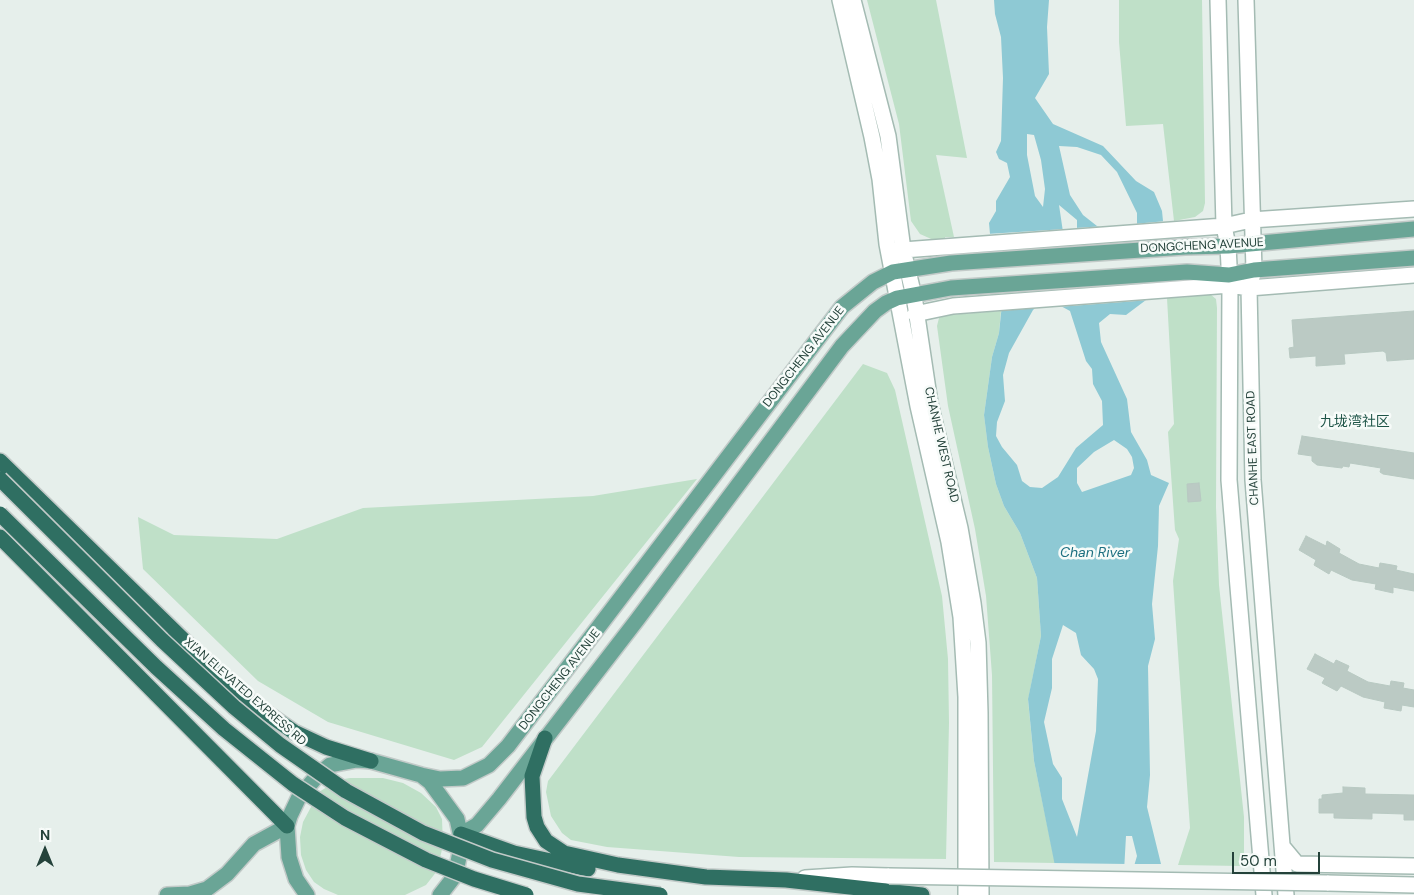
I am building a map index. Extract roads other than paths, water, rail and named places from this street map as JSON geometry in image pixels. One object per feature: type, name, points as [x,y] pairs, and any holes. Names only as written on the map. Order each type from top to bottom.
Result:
[{"type":"highway","points":[[0,461],[238,693],[294,732],[326,747],[371,761]]},
{"type":"highway","name":"XI'AN ELEVATED EXPRESS RD","points":[[0,479],[208,683],[280,745],[346,790],[423,833],[492,860],[578,884],[660,895]]},
{"type":"highway","points":[[0,514],[168,678],[237,740],[293,784],[346,818],[426,860],[474,879],[526,895]]},
{"type":"highway","points":[[0,537],[287,826]]},
{"type":"highway","points":[[545,738],[534,766],[532,796],[537,827],[546,841],[564,853],[581,858],[706,877]]},
{"type":"highway","points":[[461,834],[514,853],[607,873],[641,876],[786,880],[922,895]]},
{"type":"main road","name":"CHANHE WEST ROAD","points":[[840,0],[872,137],[887,244],[894,272],[897,298],[918,406],[949,542],[961,617],[966,696],[966,895]]},
{"type":"main road","name":"CHANHE WEST ROAD","points":[[853,0],[888,136],[904,250],[914,296],[915,314],[930,403],[966,562],[978,643],[981,895]]},
{"type":"main road","name":"CHANHE EAST ROAD","points":[[1218,0],[1224,226],[1228,246],[1229,280],[1229,480],[1264,895]]},
{"type":"main road","name":"CHANHE EAST ROAD","points":[[1246,0],[1251,220],[1254,270],[1249,288],[1253,480],[1286,895]]},
{"type":"main road","points":[[904,250],[1224,226],[1251,220],[1414,209]]},
{"type":"main road","name":"DONGCHENG AVENUE","points":[[287,826],[299,797],[318,775],[330,766],[344,761],[371,761],[440,780],[463,778],[489,765],[508,746],[842,307],[873,282],[894,272],[951,263],[1185,247],[1228,246],[1414,229]]},
{"type":"main road","name":"DONGCHENG AVENUE","points":[[461,834],[477,826],[637,620],[842,346],[876,311],[897,298],[951,288],[1186,272],[1229,280],[1254,270],[1414,258]]},
{"type":"main road","points":[[915,314],[953,306],[1185,289],[1229,280],[1249,288],[1414,275]]},
{"type":"main road","points":[[421,775],[430,782],[452,810],[461,834],[462,842],[454,877],[440,895]]},
{"type":"main road","points":[[167,895],[190,894],[207,889],[227,874],[254,844],[287,826],[292,868],[300,887],[307,895]]},
{"type":"main road","points":[[1282,846],[1297,864],[1414,866]]},
{"type":"main road","points":[[786,880],[852,875],[1414,885]]},
{"type":"water","name":"Chan River","points":[[994,0],[1049,0],[1047,27],[1049,74],[1035,98],[1053,124],[1103,146],[1136,181],[1154,192],[1162,211],[1163,221],[1146,300],[1126,315],[1110,314],[1099,323],[1101,342],[1127,399],[1131,432],[1147,460],[1151,475],[1169,483],[1159,506],[1158,546],[1152,604],[1155,639],[1148,666],[1150,775],[1147,807],[1161,864],[1161,895],[1059,886],[1034,761],[1028,699],[1041,636],[1037,578],[1020,533],[1004,506],[996,484],[988,447],[984,415],[992,357],[999,333],[1004,285],[1000,257],[990,234],[989,223],[996,211],[996,201],[1010,177],[1007,163],[999,159],[996,152],[1001,141],[1003,78],[1001,37],[995,14]],"holes":[[[1027,134],[1034,135],[1041,160],[1045,189],[1043,207],[1035,196],[1027,155]],[[1059,146],[1077,147],[1101,155],[1117,172],[1137,213],[1137,230],[1121,231],[1097,226],[1083,215],[1070,195]],[[1059,205],[1077,220],[1077,235],[1063,232]],[[1046,298],[1070,311],[1086,361],[1092,369],[1093,384],[1102,401],[1103,425],[1076,448],[1058,477],[1042,488],[1030,487],[1022,481],[1017,465],[1002,447],[996,436],[997,422],[1005,401],[1003,375],[1009,353],[1033,310]],[[1114,440],[1127,449],[1132,457],[1134,468],[1131,475],[1082,492],[1077,483],[1077,468],[1094,452]],[[1063,625],[1076,633],[1081,655],[1094,669],[1098,679],[1096,731],[1077,837],[1062,799],[1062,778],[1053,764],[1044,722],[1052,688],[1052,659]],[[1126,836],[1132,836],[1137,856],[1127,890],[1123,889]]]},
{"type":"district","name":"九垅湾社区","points":[[1355,422]]}]
